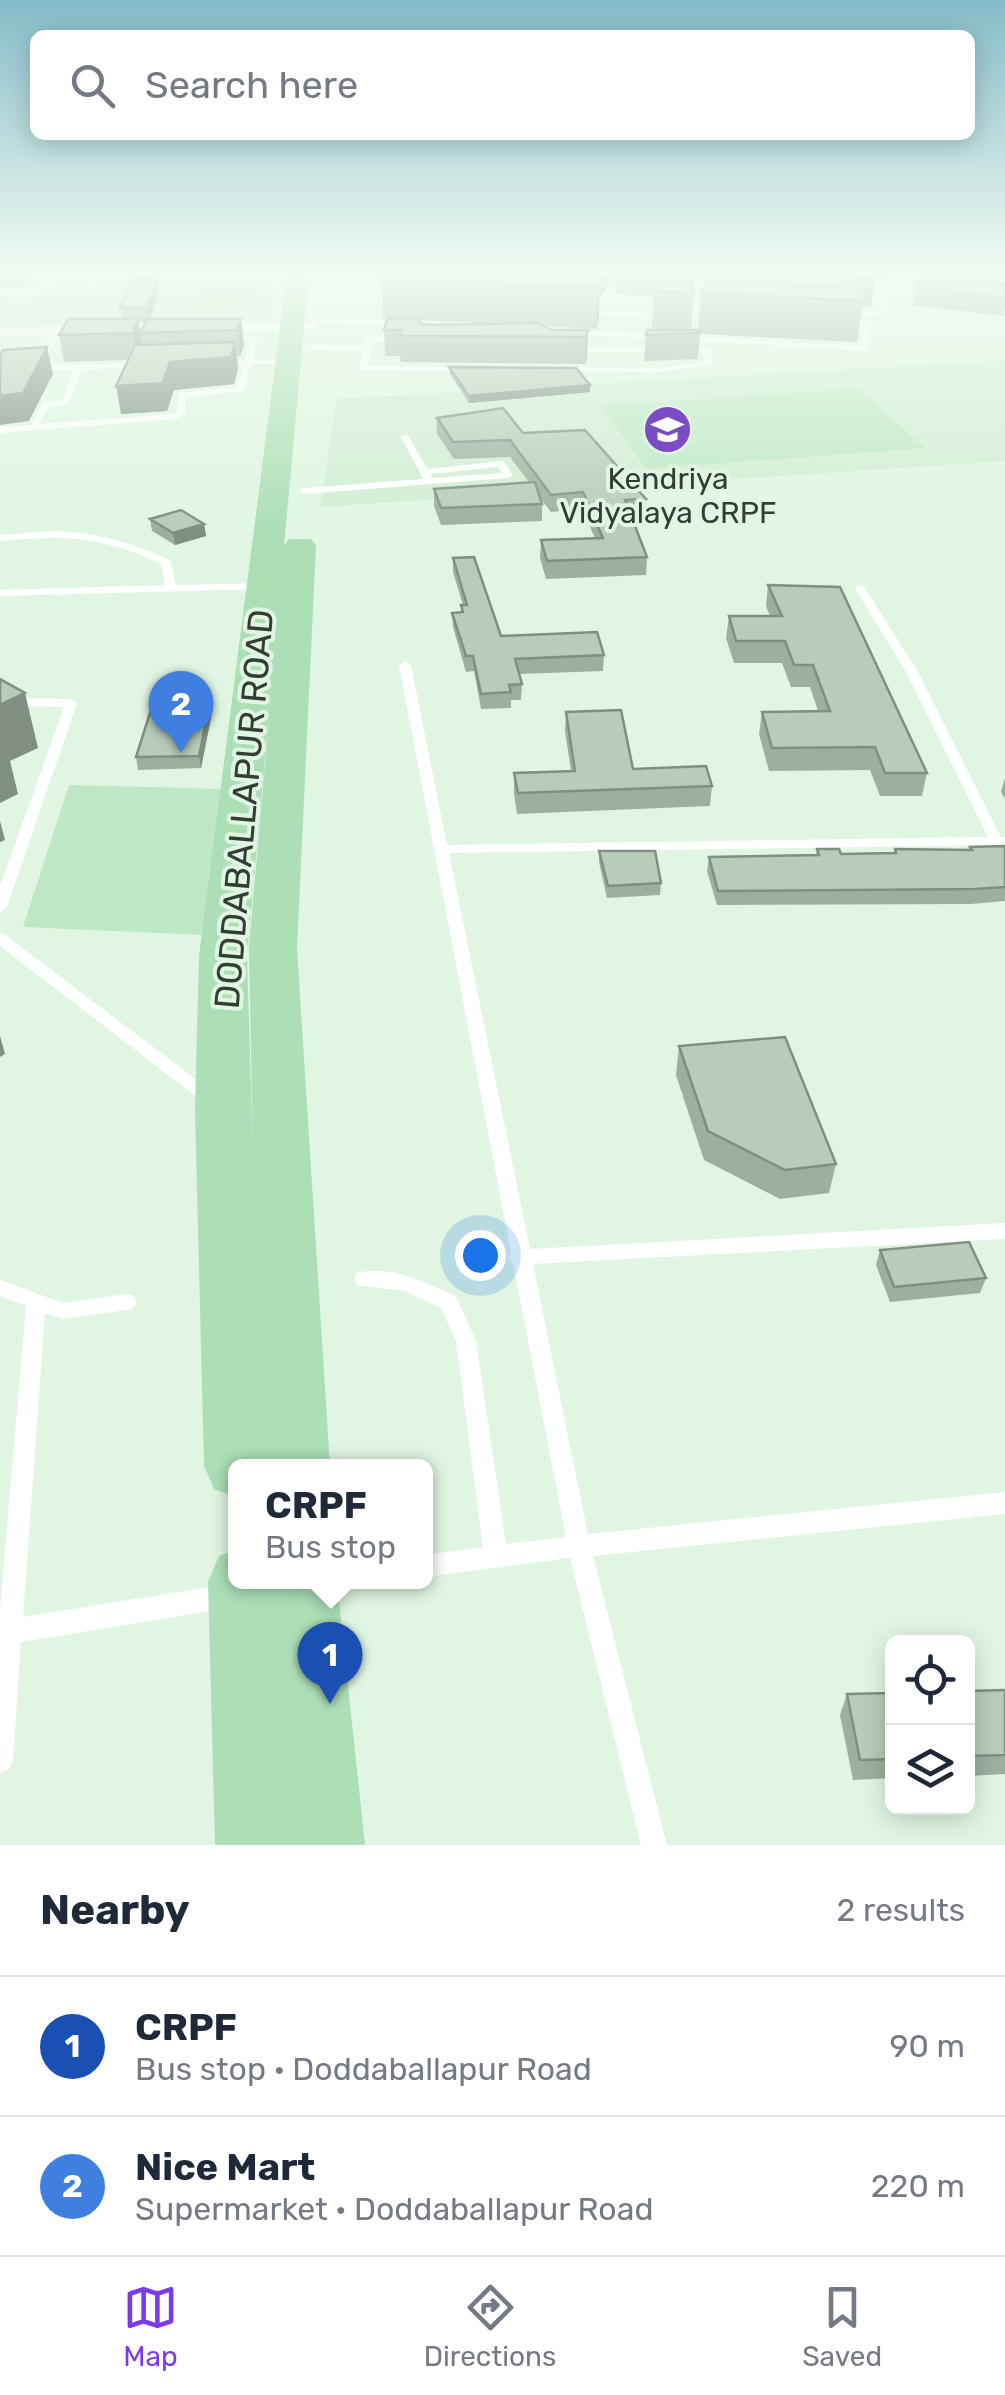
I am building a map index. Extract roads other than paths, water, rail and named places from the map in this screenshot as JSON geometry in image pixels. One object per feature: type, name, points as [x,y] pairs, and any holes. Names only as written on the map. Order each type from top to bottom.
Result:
[{"type":"main road","name":"DODDABALLAPUR ROAD","points":[[239,1459],[223,1109],[224,956],[265,586],[296,359]]},
{"type":"main road","name":"DODDABALLAPUR ROAD","points":[[295,1459],[273,948],[304,491],[302,359]]},
{"type":"main road","points":[[258,1845],[279,1589]]},
{"type":"main road","points":[[280,1589],[323,1845]]},
{"type":"lane","points":[[37,369],[43,359]]},
{"type":"lane","points":[[209,364],[218,359]]},
{"type":"lane","points":[[0,430],[176,416],[181,414],[182,395],[240,389],[265,359]]},
{"type":"lane","points":[[365,359],[362,368],[481,369]]},
{"type":"lane","points":[[540,369],[658,370],[710,364],[709,359]]},
{"type":"lane","points":[[21,370],[153,364]]},
{"type":"lane","points":[[34,428],[46,404],[65,403],[79,366]]},
{"type":"lane","points":[[405,436],[427,477]]},
{"type":"lane","points":[[304,491],[502,464],[508,475],[427,477]]},
{"type":"lane","points":[[0,538],[56,532],[125,542],[166,562],[171,588]]},
{"type":"lane","points":[[0,593],[265,586]]},
{"type":"lane","points":[[442,849],[1001,842],[912,672],[860,588]]},
{"type":"lane","points":[[405,665],[578,1546],[654,1845]]},
{"type":"lane","points":[[0,702],[71,703],[0,907]]},
{"type":"lane","points":[[0,938],[223,1109]]},
{"type":"lane","points":[[519,1257],[1005,1231]]},
{"type":"lane","points":[[364,1278],[406,1284],[448,1302],[466,1341],[496,1556]]},
{"type":"lane","points":[[0,1288],[63,1311],[127,1302]]},
{"type":"lane","points":[[0,1760],[4,1632],[36,1302]]},
{"type":"lane","points":[[433,1565],[1005,1502]]},
{"type":"lane","points":[[4,1632],[256,1589]]},
{"type":"place","name":"Kendriya Vidyalaya CRPF","points":[[668,430]]},
{"type":"place","name":"Nice Mart","points":[[181,753]]},
{"type":"place","name":"CRPF","points":[[330,1704]]}]
